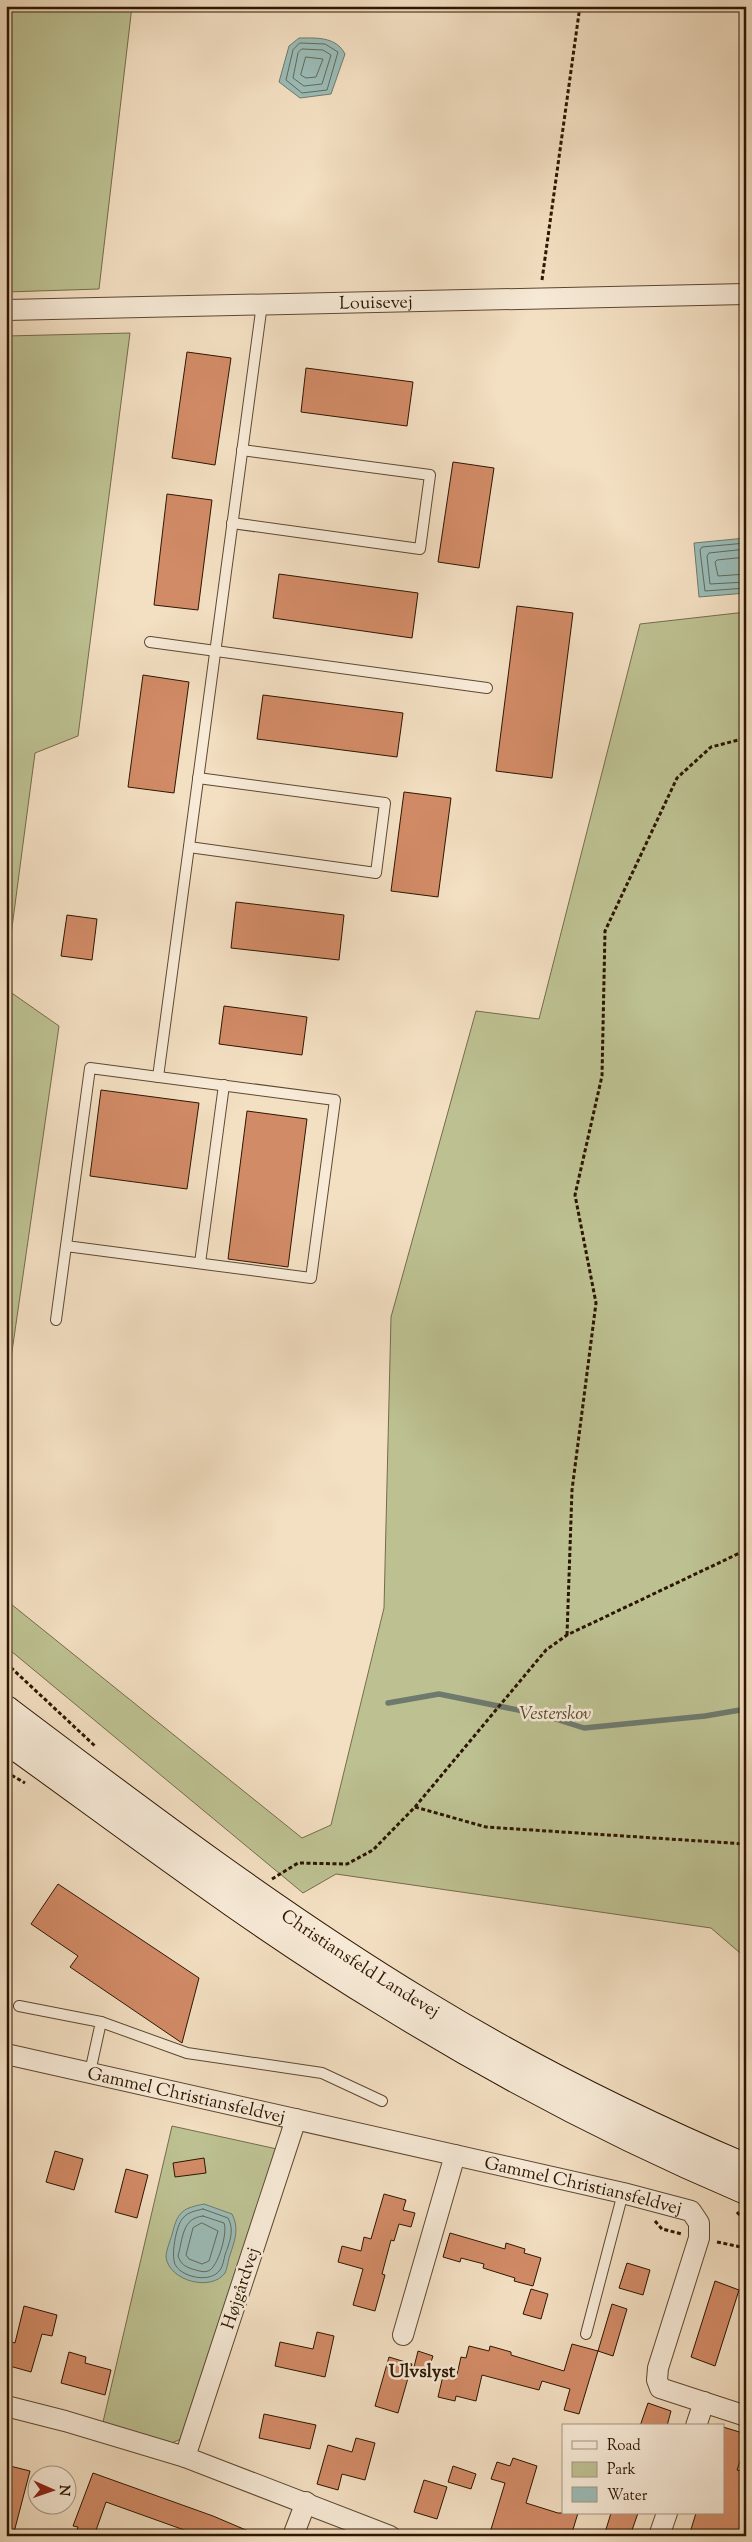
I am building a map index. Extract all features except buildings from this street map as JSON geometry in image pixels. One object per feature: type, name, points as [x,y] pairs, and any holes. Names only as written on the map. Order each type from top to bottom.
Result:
[{"type":"main road","name":"Christiansfeld Landevej","points":[[6,1710],[320,1938],[423,2004],[549,2075],[692,2146],[746,2168]]},
{"type":"main road","name":"Christiansfeld Landevej","points":[[6,1739],[163,1853],[384,2002],[548,2096],[684,2163],[746,2190]]},
{"type":"street","name":"Louisevej","points":[[6,310],[746,294]]},
{"type":"street","name":"Gammel Christiansfeldvej","points":[[6,2054],[623,2193],[691,2211],[699,2222],[699,2238],[658,2368],[657,2380],[660,2388],[746,2416]]},
{"type":"street","name":"Højgårdvej","points":[[185,2457],[296,2119]]},
{"type":"street","points":[[403,2335],[455,2155]]},
{"type":"street","points":[[697,2424],[704,2402]]},
{"type":"street","points":[[6,2406],[66,2421],[185,2457],[306,2502],[390,2536]]},
{"type":"street","points":[[293,2536],[306,2502]]},
{"type":"street","points":[[659,2536],[666,2514]]},
{"type":"lane","points":[[158,1077],[262,304]]},
{"type":"lane","points":[[232,523],[420,548],[430,475],[242,450]]},
{"type":"lane","points":[[150,642],[487,688]]},
{"type":"lane","points":[[189,848],[376,873],[385,804],[198,778]]},
{"type":"lane","points":[[56,1320],[90,1068],[335,1100],[311,1278],[66,1246]]},
{"type":"lane","points":[[200,1264],[224,1085]]},
{"type":"lane","points":[[19,2006],[101,2022],[187,2053],[322,2073],[382,2102]]},
{"type":"lane","points":[[90,2072],[101,2022]]},
{"type":"lane","points":[[586,2334],[623,2193]]},
{"type":"path","points":[[540,298],[579,13],[578,6]]},
{"type":"path","points":[[567,1635],[572,1490],[596,1303],[575,1195],[602,1076],[606,931],[677,778],[711,747],[746,738]]},
{"type":"path","points":[[278,1886],[270,1880],[298,1863],[347,1864],[373,1850],[415,1807],[546,1650],[567,1635],[746,1550]]},
{"type":"path","points":[[6,1663],[101,1751]]},
{"type":"path","points":[[415,1807],[486,1827],[746,1844]]},
{"type":"green space","points":[[6,6],[132,6],[99,289],[6,292]]},
{"type":"green space","points":[[130,333],[78,736],[35,753],[6,973],[6,336]]},
{"type":"green space","name":"Vesterskov","points":[[746,612],[746,1958],[711,1928],[336,1874],[303,1893],[11,1651],[6,1645],[6,1600],[302,1838],[331,1825],[384,1608],[391,1317],[476,1011],[539,1019],[640,624]]},
{"type":"green space","points":[[6,989],[59,1026],[6,1393]]},
{"type":"green space","points":[[172,2126],[277,2149],[181,2439],[169,2444],[103,2422]]},
{"type":"water","points":[[299,38],[318,38],[331,41],[341,48],[345,54],[331,94],[300,98],[279,82],[289,46]]},
{"type":"water","points":[[746,538],[746,593],[699,597],[694,543]]},
{"type":"water","points":[[204,2204],[232,2214],[236,2231],[225,2273],[219,2279],[201,2283],[182,2278],[169,2265],[166,2257],[177,2219],[187,2209]]},
{"type":"waterway","points":[[388,1703],[439,1694],[543,1715],[584,1728],[705,1716],[746,1709]]},
{"type":"district","name":"Ulvslyst","points":[[422,2370]]}]
